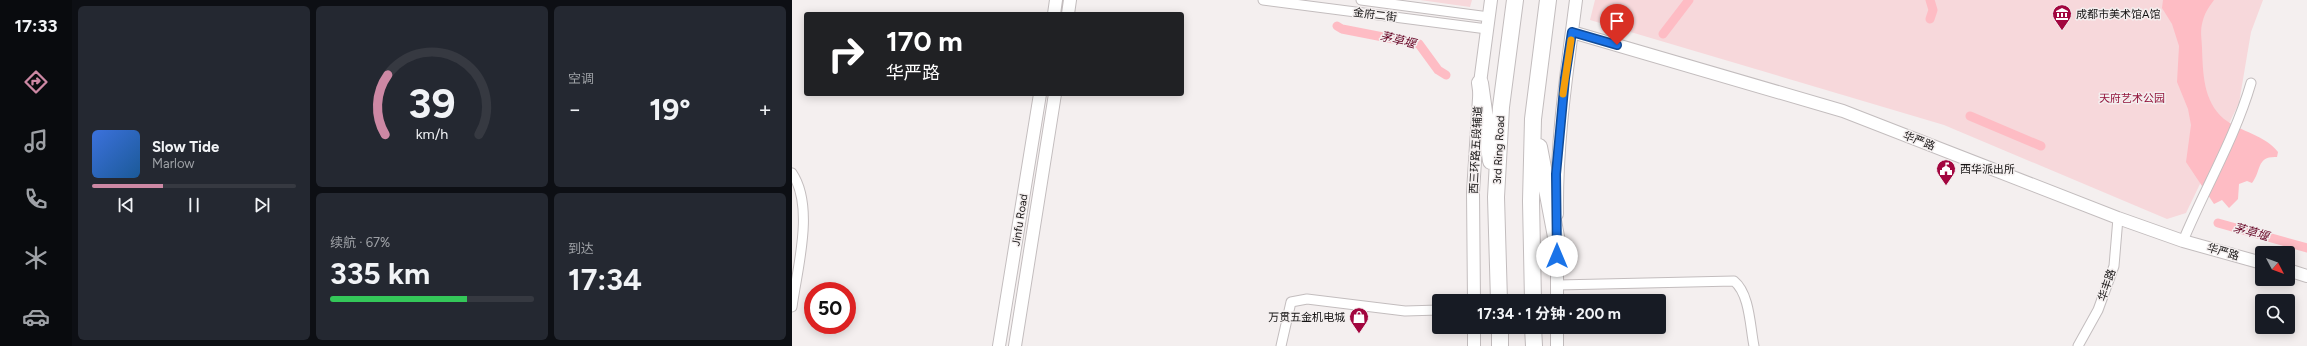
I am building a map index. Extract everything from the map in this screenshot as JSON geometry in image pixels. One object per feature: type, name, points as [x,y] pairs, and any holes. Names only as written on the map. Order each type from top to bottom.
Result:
[{"type":"highway","name":"3rd Ring Road","points":[[1499,294],[1496,197],[1501,107],[1515,0]]},
{"type":"highway","points":[[1533,294],[1531,200],[1533,119],[1548,0]]},
{"type":"highway","points":[[1480,83],[1496,197]]},
{"type":"highway","points":[[1533,119],[1557,242]]},
{"type":"highway","points":[[1500,334],[1500,346]]},
{"type":"highway","points":[[1533,334],[1534,346]]},
{"type":"street","points":[[1054,12],[1056,0]]},
{"type":"street","points":[[1068,12],[1070,0]]},
{"type":"street","name":"金府二街","points":[[1263,0],[1488,23]]},
{"type":"street","name":"金府二街","points":[[1361,0],[1488,23]]},
{"type":"street","name":"西三环路五段辅道","points":[[1474,294],[1473,192],[1480,83],[1491,0]]},
{"type":"street","points":[[1557,294],[1556,174],[1565,78],[1576,0]]},
{"type":"street","name":"华严路","points":[[1572,32],[1843,111],[2118,218],[2183,240],[2255,261]]},
{"type":"street","points":[[2183,240],[2199,203],[2232,137],[2251,83]]},
{"type":"street","name":"Jinfu Road","points":[[999,346],[1040,96]]},
{"type":"street","name":"Jinfu Road","points":[[1015,346],[1055,96]]},
{"type":"street","points":[[792,173],[801,195],[804,224],[792,307]]},
{"type":"street","name":"华丰路","points":[[2078,346],[2098,310],[2114,266],[2118,218]]},
{"type":"street","points":[[2295,272],[2307,276]]},
{"type":"street","points":[[1558,285],[1734,281],[1741,289],[1745,298],[1754,346]]},
{"type":"street","points":[[1281,346],[1291,302],[1307,299],[1405,312],[1432,310]]},
{"type":"street","points":[[1474,334],[1474,346]]},
{"type":"street","points":[[1557,334],[1557,346]]},
{"type":"green space","points":[[1420,0],[1472,0],[1470,7]]},
{"type":"green space","name":"天府艺术公园","points":[[1595,0],[2263,0],[2251,32],[2239,103],[2186,213],[2167,219],[1944,125],[1590,20]]},
{"type":"shaded area","points":[[2163,0],[2214,0],[2205,14],[2201,30],[2204,77],[2208,95],[2217,112],[2224,119],[2260,138],[2273,146],[2278,152],[2277,157],[2270,157],[2262,161],[2252,183],[2247,181],[2239,184],[2238,199],[2229,208],[2222,200],[2214,204],[2186,162],[2191,125],[2188,109],[2177,82],[2179,46],[2172,24],[2162,8]]},
{"type":"waterway","name":"茅草堰","points":[[1663,34],[1689,0]]},
{"type":"waterway","name":"茅草堰","points":[[1930,0],[1933,10],[1930,19]]},
{"type":"waterway","name":"茅草堰","points":[[1337,26],[1342,29],[1419,44],[1438,70],[1446,75]]},
{"type":"waterway","name":"茅草堰","points":[[1970,116],[2041,146]]},
{"type":"waterway","name":"茅草堰","points":[[2218,223],[2307,248]]},
{"type":"slow traffic","points":[[1563,94],[1571,40]]},
{"type":"place","name":"成都市美术馆A馆","points":[[2062,31]]},
{"type":"place","name":"西华派出所","points":[[1946,186]]},
{"type":"place","name":"万贯五金机电城","points":[[1359,334]]},
{"type":"route","points":[[1557,256],[1556,174],[1565,78],[1572,32],[1617,45]]}]
